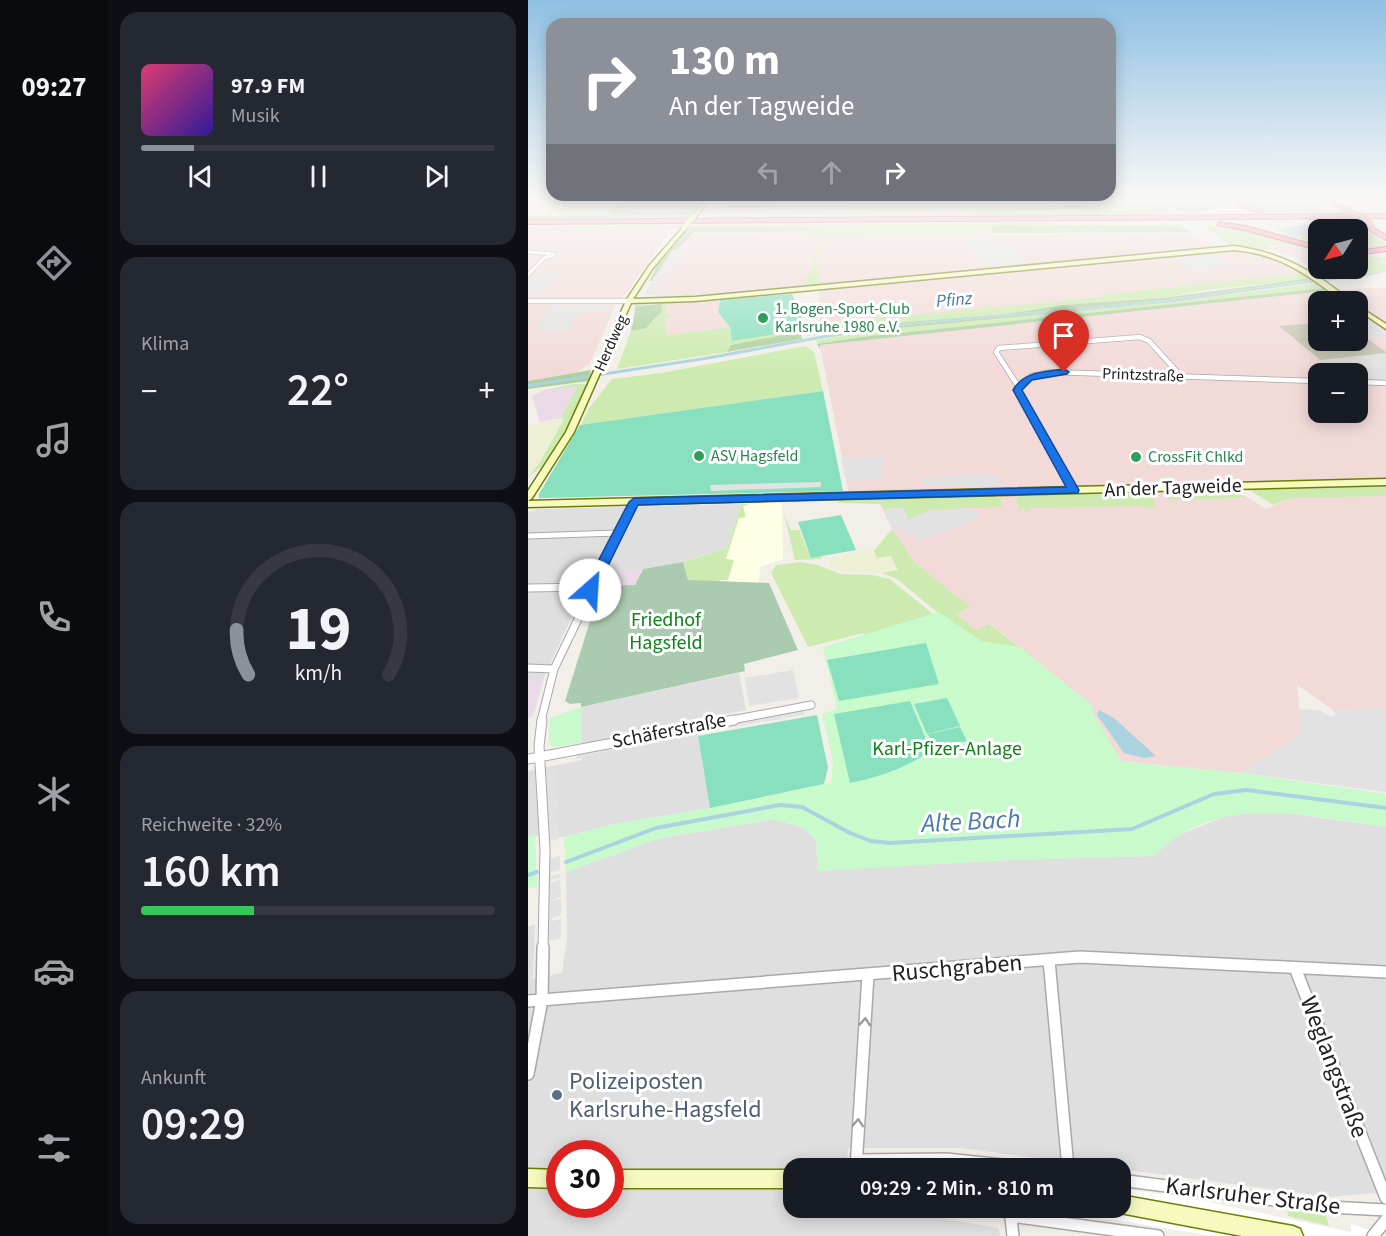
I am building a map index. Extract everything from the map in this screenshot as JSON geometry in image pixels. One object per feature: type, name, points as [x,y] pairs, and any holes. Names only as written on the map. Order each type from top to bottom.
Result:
[{"type":"main road","name":"Herdweg","points":[[528,498],[570,432],[630,301],[660,257]]},
{"type":"main road","points":[[630,301],[696,299],[1138,257]]},
{"type":"main road","points":[[1283,257],[1334,291]]},
{"type":"main road","points":[[1368,315],[1386,327]]},
{"type":"main road","name":"An der Tagweide","points":[[528,504],[1386,482]]},
{"type":"main road","points":[[528,1178],[546,1179]]},
{"type":"main road","points":[[624,1179],[783,1179]]},
{"type":"main road","name":"Karlsruher Straße","points":[[1131,1206],[1293,1236]]},
{"type":"street","points":[[528,275],[543,257]]},
{"type":"street","points":[[528,301],[630,301]]},
{"type":"street","points":[[1074,490],[1018,386],[996,352],[999,348],[1140,337],[1149,340],[1181,376]]},
{"type":"street","name":"Printzstraße","points":[[1018,386],[1030,377],[1055,372],[1308,381]]},
{"type":"street","points":[[1368,382],[1386,383]]},
{"type":"street","points":[[528,1074],[542,1000],[545,849],[540,756],[543,706],[554,669],[591,587],[634,502]]},
{"type":"street","points":[[528,536],[530,534],[617,533]]},
{"type":"street","points":[[528,588],[591,587]]},
{"type":"street","points":[[528,668],[554,669]]},
{"type":"street","name":"Schäferstraße","points":[[528,759],[811,705]]},
{"type":"street","name":"Ruschgraben","points":[[528,1001],[1112,957],[1386,972]]},
{"type":"street","points":[[1049,960],[1067,1158]]},
{"type":"street","name":"Weglangstraße","points":[[1295,968],[1386,1198]]},
{"type":"street","points":[[856,1158],[868,975]]},
{"type":"street","name":"Karlsruher Straße","points":[[1131,1181],[1329,1207],[1386,1210]]},
{"type":"street","points":[[1011,1218],[1013,1236]]},
{"type":"street","points":[[1033,1218],[1158,1236]]},
{"type":"street","points":[[1373,1236],[1386,1221]]},
{"type":"shaded area","points":[[528,257],[652,257],[624,297],[616,304],[590,363],[578,372],[528,381]]},
{"type":"shaded area","points":[[669,257],[1272,257],[1283,260],[1303,273],[1100,295],[1102,297],[820,324],[819,285],[720,295],[718,312],[730,327],[667,335],[662,304],[666,296],[644,294]]},
{"type":"shaded area","points":[[670,257],[681,257],[663,284],[657,284],[653,291],[693,294],[692,296],[647,294],[649,292],[646,292]]},
{"type":"shaded area","points":[[976,257],[1020,257],[1028,264],[987,268]]},
{"type":"shaded area","points":[[1165,257],[1217,257],[1233,266],[1261,263],[1250,257],[1280,263],[1192,271]]},
{"type":"shaded area","points":[[1293,257],[1308,257],[1308,266],[1294,257]]},
{"type":"shaded area","points":[[541,272],[561,272],[544,292],[528,292],[528,280]]},
{"type":"shaded area","points":[[1386,287],[1386,480],[1202,485],[1228,499],[1248,498],[1266,509],[1293,498],[1386,496],[1386,708],[1333,710],[1297,685],[1302,733],[1241,773],[1121,761],[1092,712],[1092,706],[991,624],[976,630],[955,613],[969,607],[915,563],[892,529],[880,504],[849,494],[820,345],[1308,293],[1308,351],[1368,351],[1368,291],[1327,291]]},
{"type":"shaded area","points":[[611,305],[609,310],[580,311],[569,330],[534,331],[550,306]]},
{"type":"shaded area","points":[[1368,319],[1386,332],[1386,337],[1368,338]]},
{"type":"shaded area","points":[[1308,324],[1308,350],[1279,326]]},
{"type":"shaded area","points":[[1368,339],[1386,352],[1386,380],[1368,379],[1368,363],[1324,363],[1309,351],[1368,351]]},
{"type":"shaded area","points":[[1386,353],[1386,380],[1368,379],[1368,363],[1324,363],[1320,360]]},
{"type":"shaded area","points":[[579,385],[561,418],[540,422],[532,396],[544,390]]},
{"type":"shaded area","points":[[564,418],[540,462],[528,475],[528,425]]},
{"type":"shaded area","points":[[883,456],[882,480],[846,481],[841,458]]},
{"type":"shaded area","points":[[997,475],[1001,485],[927,486],[924,484],[924,477]]},
{"type":"shaded area","points":[[821,482],[821,487],[711,491],[710,485]]},
{"type":"shaded area","points":[[782,503],[783,559],[760,567],[759,583],[688,580],[683,562],[727,548],[741,504]]},
{"type":"shaded area","points":[[741,504],[727,548],[683,562],[642,569],[635,585],[586,586],[544,677],[533,717],[528,718],[528,512],[539,509]]},
{"type":"shaded area","points":[[903,508],[909,519],[933,509],[937,511],[966,508],[981,517],[920,541],[908,532],[892,529],[884,509]]},
{"type":"shaded area","points":[[873,549],[877,558],[891,556],[898,570],[882,573],[847,572],[831,568],[828,561],[832,557]]},
{"type":"shaded area","points":[[617,569],[642,569],[635,585],[609,586]]},
{"type":"shaded area","points":[[793,670],[799,698],[749,706],[745,678]]},
{"type":"shaded area","points":[[739,673],[746,710],[695,720],[710,808],[614,824],[564,837],[528,836],[528,771],[582,760],[581,707]]},
{"type":"shaded area","points":[[543,678],[533,717],[528,717],[528,680]]},
{"type":"shaded area","points":[[803,707],[804,715],[784,718],[783,714],[782,719],[762,722],[759,718],[760,722],[734,727],[732,722],[732,727],[725,728],[725,723],[722,724],[723,729],[696,733],[696,729],[693,729],[693,734],[666,739],[666,735],[636,741],[636,746],[627,748],[626,743],[612,746],[612,751],[577,759],[576,749]]},
{"type":"shaded area","points":[[1386,708],[1386,792],[1241,773],[1302,733],[1299,709],[1318,710],[1330,716],[1336,715],[1333,710]]},
{"type":"shaded area","points":[[556,770],[556,781],[548,785],[556,783],[557,792],[549,796],[557,795],[558,807],[549,811],[558,810],[558,821],[550,826],[558,824],[559,839],[550,841],[549,850],[551,858],[560,856],[560,870],[551,872],[551,876],[560,874],[560,877],[551,882],[560,880],[561,896],[551,901],[561,899],[561,915],[552,918],[552,921],[561,919],[561,938],[544,942],[542,773]]},
{"type":"shaded area","points":[[1253,812],[1279,812],[1386,827],[1386,1192],[1330,1197],[1131,1171],[1131,1158],[1036,1158],[961,1148],[848,1148],[848,1158],[783,1158],[783,1218],[941,1218],[999,1228],[1000,1236],[528,1236],[528,927],[535,924],[533,979],[562,973],[567,937],[566,872],[660,838],[774,819],[803,828],[816,840],[818,870],[1010,860],[1154,856],[1172,838],[1224,817]]},
{"type":"green space","points":[[665,257],[668,257],[652,281],[649,281]]},
{"type":"green space","points":[[815,257],[817,257],[816,264],[821,285],[807,286],[804,277],[810,276]]},
{"type":"green space","points":[[1368,257],[1386,257],[1386,271],[1368,273]]},
{"type":"green space","points":[[1303,273],[1311,279],[1206,290],[1162,298],[1062,305],[1006,314],[895,323],[807,336],[817,324],[1101,297],[1099,295]]},
{"type":"green space","points":[[1305,279],[1313,280],[1162,300],[890,325],[807,336],[895,323],[1006,314],[1062,305],[1162,298]]},
{"type":"green space","points":[[1315,282],[1174,302],[887,329],[811,340],[884,327],[1165,302]]},
{"type":"green space","points":[[1317,283],[1324,288],[861,337],[817,344],[818,341],[812,341],[887,329],[1174,302]]},
{"type":"green space","points":[[1324,288],[1328,291],[1308,291],[1308,293],[820,345],[820,349],[817,344],[861,337]]},
{"type":"green space","name":"1. Bogen-Sport-Club Karlsruhe 1980 e.V.","points":[[792,294],[807,329],[732,341],[730,327],[718,312],[720,300]]},
{"type":"green space","points":[[684,302],[665,305],[667,314],[672,316],[665,318],[667,335],[730,327],[732,341],[774,332],[808,330],[731,345],[727,352],[617,369],[631,331],[651,323],[660,310],[661,304],[639,305],[635,312],[635,305]]},
{"type":"green space","points":[[661,304],[662,311],[646,328],[631,331],[636,306]]},
{"type":"green space","points":[[808,330],[801,335],[802,339],[727,352],[731,345]]},
{"type":"green space","points":[[805,346],[814,352],[823,391],[581,425],[589,408],[612,379],[661,373]]},
{"type":"green space","points":[[591,370],[589,381],[528,389],[528,381]]},
{"type":"green space","points":[[574,384],[588,384],[573,418],[546,464],[528,477],[540,462],[564,419],[561,418],[578,386],[544,390]]},
{"type":"green space","name":"ASV Hagsfeld","points":[[823,391],[843,491],[539,498],[539,494],[580,425]]},
{"type":"green space","points":[[1386,484],[1386,496],[1293,498],[1273,505],[1251,491],[1256,487]]},
{"type":"green space","points":[[1227,488],[1248,498],[1169,500],[1166,494],[1172,490]]},
{"type":"green space","points":[[1143,490],[1151,495],[1156,506],[1146,509],[1144,506],[1030,508],[1030,512],[1019,509],[1016,497],[1023,493]]},
{"type":"green space","points":[[992,494],[1001,500],[1002,507],[937,511],[933,509],[909,519],[903,508],[884,509],[880,504],[838,503],[839,499],[844,498]]},
{"type":"green space","points":[[741,504],[750,504],[743,506],[746,517],[739,518],[726,559],[734,560],[728,580],[720,580],[718,583],[688,580],[683,562],[727,548]]},
{"type":"green space","points":[[784,514],[791,530],[799,530],[811,558],[821,556],[822,559],[795,560]]},
{"type":"green space","points":[[841,515],[856,550],[811,558],[798,522]]},
{"type":"green space","points":[[892,529],[915,563],[970,607],[956,614],[976,630],[990,624],[1093,706],[1092,712],[1121,761],[1129,762],[1128,768],[996,651],[938,613],[897,579],[882,573],[898,570],[891,556],[877,558],[874,551]]},
{"type":"green space","name":"Friedhof Hagsfeld","points":[[683,562],[688,580],[769,583],[798,650],[744,664],[745,671],[581,707],[581,703],[570,704],[565,701],[601,586],[635,585],[643,569]]},
{"type":"green space","points":[[801,562],[818,565],[840,574],[872,575],[890,579],[934,615],[865,637],[863,633],[808,647],[771,573],[776,565]]},
{"type":"green space","name":"Karl-Pfizer-Anlage","points":[[939,612],[981,641],[1020,647],[1093,706],[1092,712],[1121,761],[1241,773],[1386,794],[1386,827],[1294,814],[1234,815],[1206,822],[1179,836],[1154,856],[1010,860],[818,871],[816,840],[803,828],[774,819],[660,838],[566,872],[564,837],[614,824],[710,808],[831,783],[833,762],[822,714],[837,709],[823,647]]},
{"type":"green space","points":[[926,643],[939,684],[839,701],[827,660]]},
{"type":"green space","points":[[947,698],[960,726],[927,734],[914,704]]},
{"type":"green space","points":[[910,701],[931,751],[892,771],[850,783],[834,714]]},
{"type":"green space","points":[[581,707],[582,743],[552,747],[549,742],[550,718]]},
{"type":"green space","points":[[817,715],[828,768],[824,784],[710,808],[698,736]]},
{"type":"green space","points":[[960,727],[967,741],[934,749],[928,734]]},
{"type":"green space","points":[[535,834],[537,887],[528,888],[528,836]]},
{"type":"green space","points":[[1287,1207],[1325,1211],[1329,1226],[1288,1216]]},
{"type":"water","points":[[1324,279],[1340,279],[1165,302],[884,327],[711,359],[528,387],[528,384],[699,358],[875,326],[1162,300]]},
{"type":"water","points":[[1099,710],[1114,718],[1156,756],[1144,758],[1124,753],[1097,715]]},
{"type":"pier","points":[[1131,1190],[1209,1202],[1351,1232],[1351,1224],[1386,1236],[1213,1236],[1098,1218],[1131,1218]]},
{"type":"waterway","name":"Alte Bach","points":[[566,862],[656,828],[780,805],[802,807],[850,833],[871,841],[890,843],[1132,829],[1214,794],[1246,790],[1386,808]]},
{"type":"waterway","name":"Alte Bach","points":[[528,875],[537,872]]},
{"type":"place","name":"1. Bogen-Sport-Club Karlsruhe 1980 e.V.","points":[[763,318]]},
{"type":"place","name":"ASV Hagsfeld","points":[[699,456]]},
{"type":"place","name":"CrossFit Chlkd","points":[[1136,457]]},
{"type":"place","name":"Polizeiposten Karlsruhe-Hagsfeld","points":[[557,1095]]},
{"type":"route","points":[[590,590],[634,502],[1074,490],[1018,390],[1018,386],[1030,377],[1038,374],[1064,372]]},
{"type":"water label","name":"Pfinz","points":[[954,300]]}]
